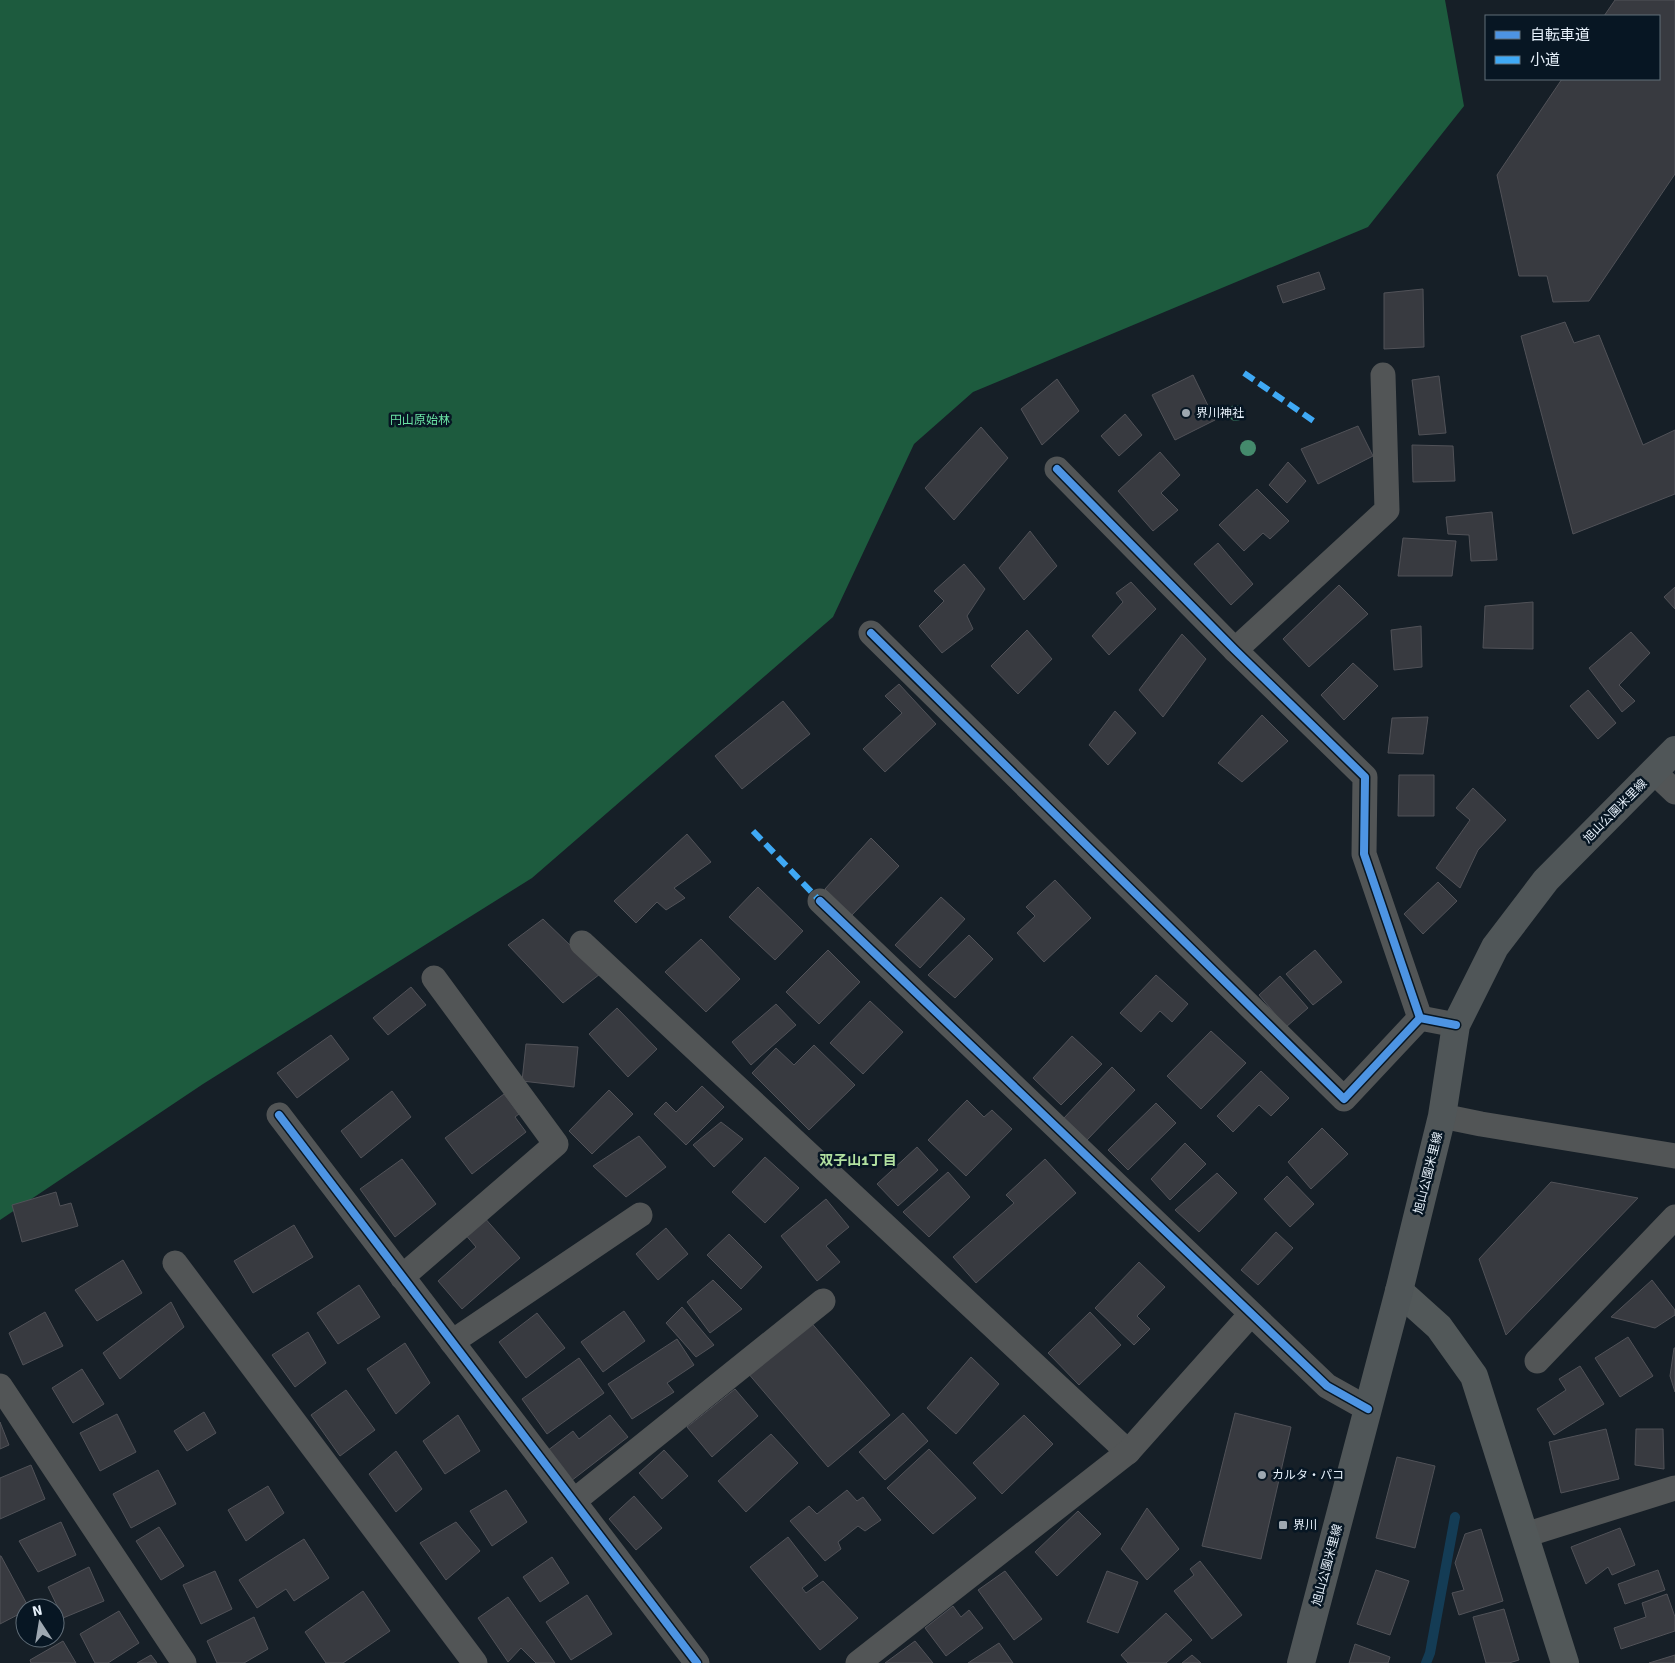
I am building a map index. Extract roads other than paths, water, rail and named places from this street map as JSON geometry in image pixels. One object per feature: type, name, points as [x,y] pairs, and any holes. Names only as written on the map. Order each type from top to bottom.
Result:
[{"type":"main road","name":"旭山公園米里線","points":[[1301,1663],[1399,1291],[1442,1116],[1456,1025],[1495,947],[1546,880],[1675,750]]},
{"type":"street","points":[[1235,650],[1387,510],[1383,375]]},
{"type":"street","points":[[1057,469],[1235,650],[1365,777],[1364,854],[1420,1018]]},
{"type":"street","points":[[871,633],[1344,1099],[1420,1018]]},
{"type":"street","points":[[1653,771],[1675,792]]},
{"type":"street","points":[[820,901],[1327,1386],[1368,1409]]},
{"type":"street","points":[[582,943],[1128,1452]]},
{"type":"street","points":[[402,1277],[556,1144],[434,978]]},
{"type":"street","points":[[1420,1018],[1456,1025]]},
{"type":"street","points":[[279,1115],[697,1663]]},
{"type":"street","points":[[1442,1116],[1675,1156]]},
{"type":"street","points":[[452,1342],[640,1215]]},
{"type":"street","points":[[1537,1361],[1675,1217]]},
{"type":"street","points":[[175,1263],[475,1663]]},
{"type":"street","points":[[1399,1291],[1439,1327],[1474,1376],[1565,1663]]},
{"type":"street","points":[[574,1501],[823,1301]]},
{"type":"street","points":[[858,1663],[1128,1452],[1251,1314]]},
{"type":"street","points":[[0,1386],[184,1663]]},
{"type":"street","points":[[1525,1535],[1675,1488]]},
{"type":"waterway","name":"界川","points":[[1426,1663],[1430,1653],[1455,1517]]},
{"type":"place","name":"界川神社","points":[[1186,413]]},
{"type":"place","name":"カルタ・パコ","points":[[1262,1475]]},
{"type":"place","name":"界川","points":[[1283,1525]]},
{"type":"district","name":"双子山1丁目","points":[[858,1160]]},
{"type":"park label","name":"円山原始林","points":[[420,420]]}]
